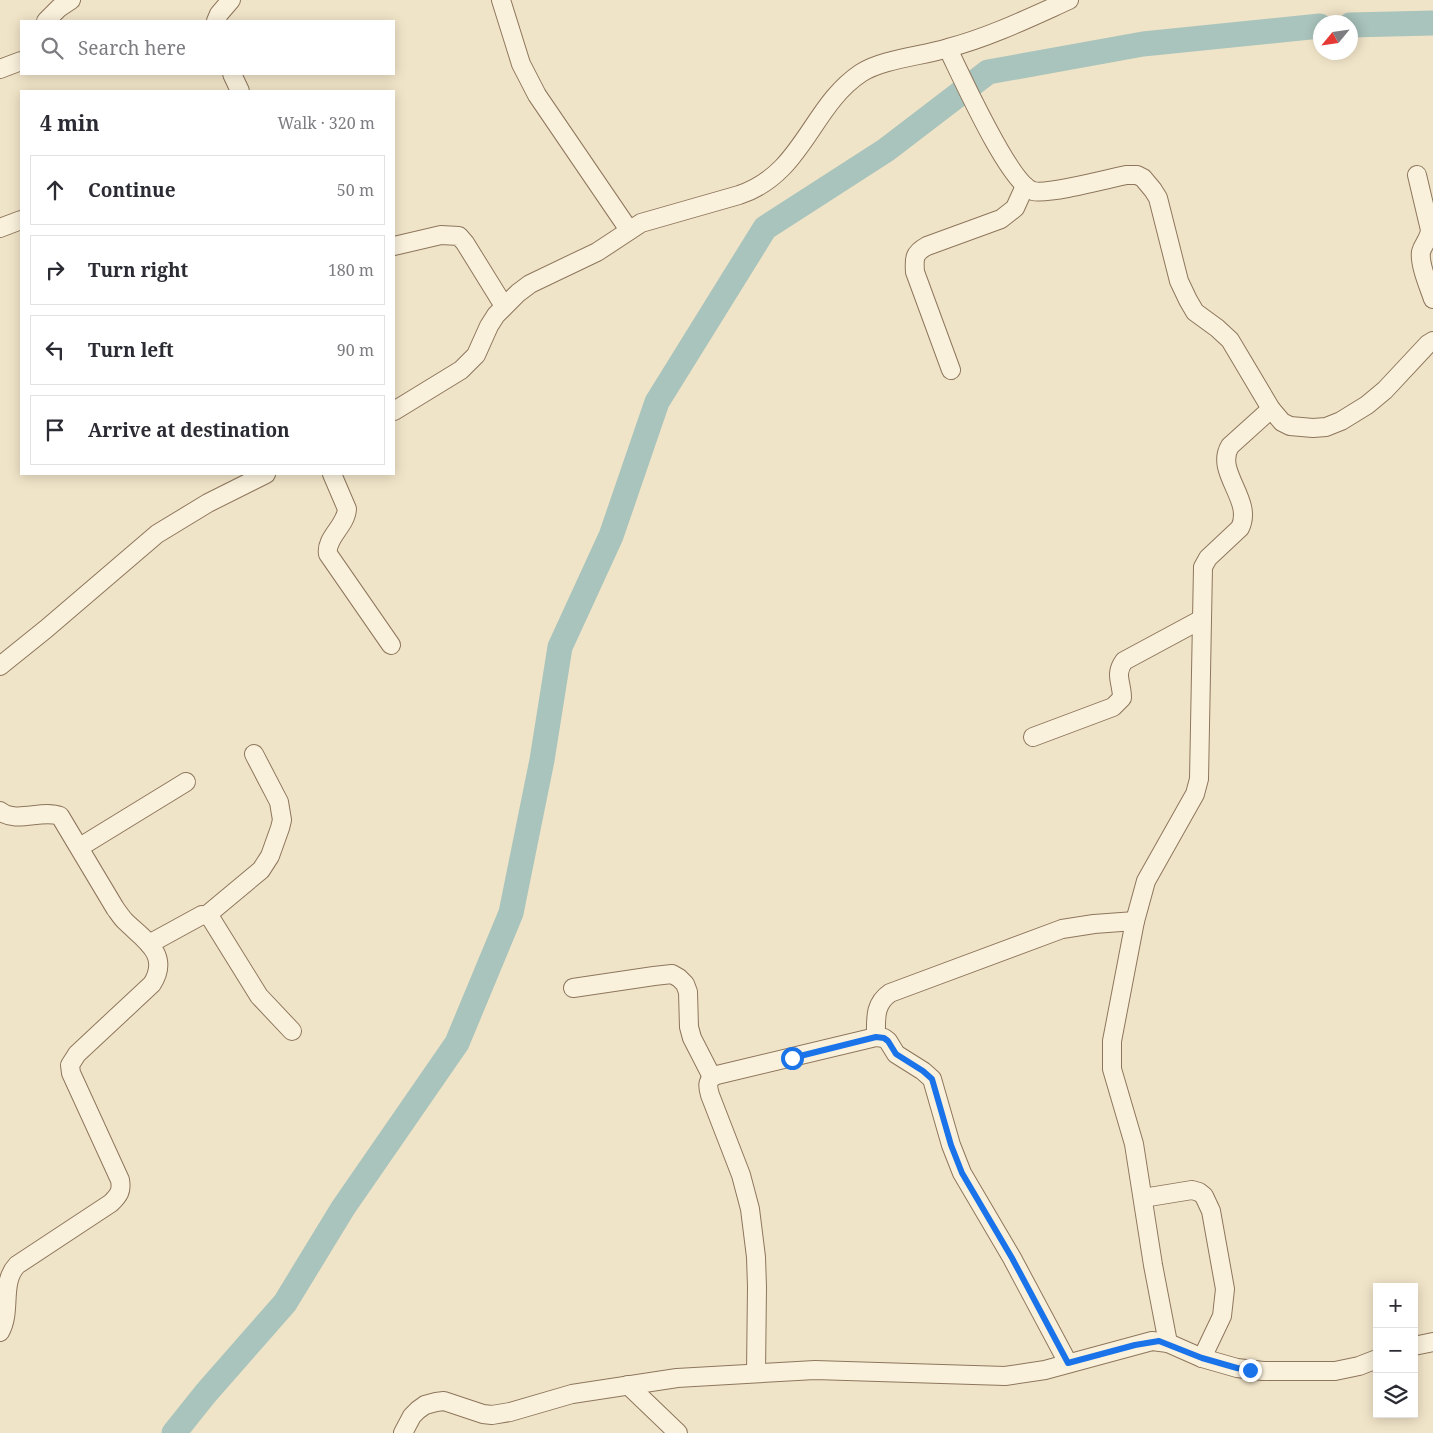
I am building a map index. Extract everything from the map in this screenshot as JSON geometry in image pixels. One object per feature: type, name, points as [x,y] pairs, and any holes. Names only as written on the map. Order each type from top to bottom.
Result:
[{"type":"street","points":[[47,20],[59,8],[71,0]]},
{"type":"street","points":[[216,20],[230,0]]},
{"type":"street","points":[[501,0],[520,64],[533,89],[629,230]]},
{"type":"street","points":[[395,410],[470,362],[476,355],[489,326],[504,306],[530,284],[597,252],[629,230],[650,219],[715,202],[758,188],[769,181],[790,161],[828,107],[851,79],[863,71],[948,48],[997,32],[1069,0]]},
{"type":"street","points":[[948,48],[1010,167],[1025,186],[1031,190],[1046,192],[1126,175],[1137,175],[1149,183],[1158,198],[1174,264],[1188,300],[1195,312],[1218,328],[1230,340],[1271,409],[1277,417],[1290,426],[1303,428],[1326,427],[1342,420],[1367,405],[1385,390],[1433,341]]},
{"type":"street","points":[[0,70],[20,61]]},
{"type":"street","points":[[232,75],[240,90]]},
{"type":"street","points":[[1417,175],[1430,230],[1429,238],[1422,247],[1421,260],[1433,298]]},
{"type":"street","points":[[951,370],[915,272],[914,262],[916,254],[927,246],[1001,219],[1015,208],[1025,186]]},
{"type":"street","points":[[0,228],[20,220]]},
{"type":"street","points":[[395,246],[441,235],[459,236],[504,306]]},
{"type":"street","points":[[1168,1343],[1153,1265],[1133,1138],[1112,1069],[1112,1041],[1135,921],[1146,880],[1195,794],[1199,779],[1203,567],[1208,558],[1240,528],[1243,522],[1243,511],[1229,472],[1226,458],[1227,451],[1230,446],[1271,409]]},
{"type":"street","points":[[0,666],[157,534],[208,503],[264,475]]},
{"type":"street","points":[[332,475],[347,509],[346,515],[330,542],[327,550],[328,554],[391,645]]},
{"type":"street","points":[[1033,737],[1114,707],[1122,698],[1118,676],[1119,668],[1124,661],[1202,619]]},
{"type":"street","points":[[149,944],[202,915],[207,915],[254,877],[270,856],[282,820],[279,802],[254,754]]},
{"type":"street","points":[[80,847],[186,782]]},
{"type":"street","points":[[0,811],[13,816],[51,813],[60,816],[115,908],[125,921],[140,933],[154,951],[158,966],[158,973],[152,984],[77,1054],[70,1065],[71,1073],[120,1180],[121,1188],[119,1195],[111,1203],[17,1265],[10,1272],[6,1290],[4,1320],[0,1332]]},
{"type":"street","points":[[207,915],[214,922],[259,996],[292,1031]]},
{"type":"street","points":[[876,1037],[876,1013],[879,1003],[890,993],[1062,930],[1094,924],[1135,921]]},
{"type":"street","points":[[573,988],[672,974],[685,984],[688,992],[689,1027],[692,1038],[712,1077],[708,1087],[710,1095],[741,1176],[750,1209],[756,1257],[756,1372]]},
{"type":"street","points":[[712,1077],[876,1037],[884,1038],[888,1041],[896,1054],[932,1079],[951,1145],[962,1173],[1012,1258],[1068,1363]]},
{"type":"street","points":[[1143,1198],[1192,1190],[1204,1196],[1211,1211],[1225,1289],[1222,1316],[1202,1358]]},
{"type":"street","points":[[403,1433],[412,1416],[418,1410],[425,1405],[444,1401],[483,1414],[498,1414],[572,1394],[677,1378],[756,1372],[815,1370],[1005,1376],[1028,1373],[1152,1341],[1168,1343],[1202,1358],[1237,1368],[1263,1371],[1335,1371],[1359,1366],[1373,1361]]},
{"type":"street","points":[[1418,1345],[1433,1342]]},
{"type":"street","points":[[628,1385],[678,1433]]},
{"type":"waterway","points":[[1358,25],[1433,23]]},
{"type":"waterway","points":[[174,1433],[206,1393],[285,1303],[343,1208],[457,1043],[511,913],[542,760],[560,647],[611,536],[657,402],[765,228],[886,150],[988,72],[1143,44],[1313,27]]},
{"type":"route","points":[[792,1058],[876,1037],[884,1038],[896,1054],[932,1079],[951,1145],[962,1173],[1012,1258],[1068,1363],[1135,1345],[1159,1341],[1202,1358],[1250,1370]]}]
